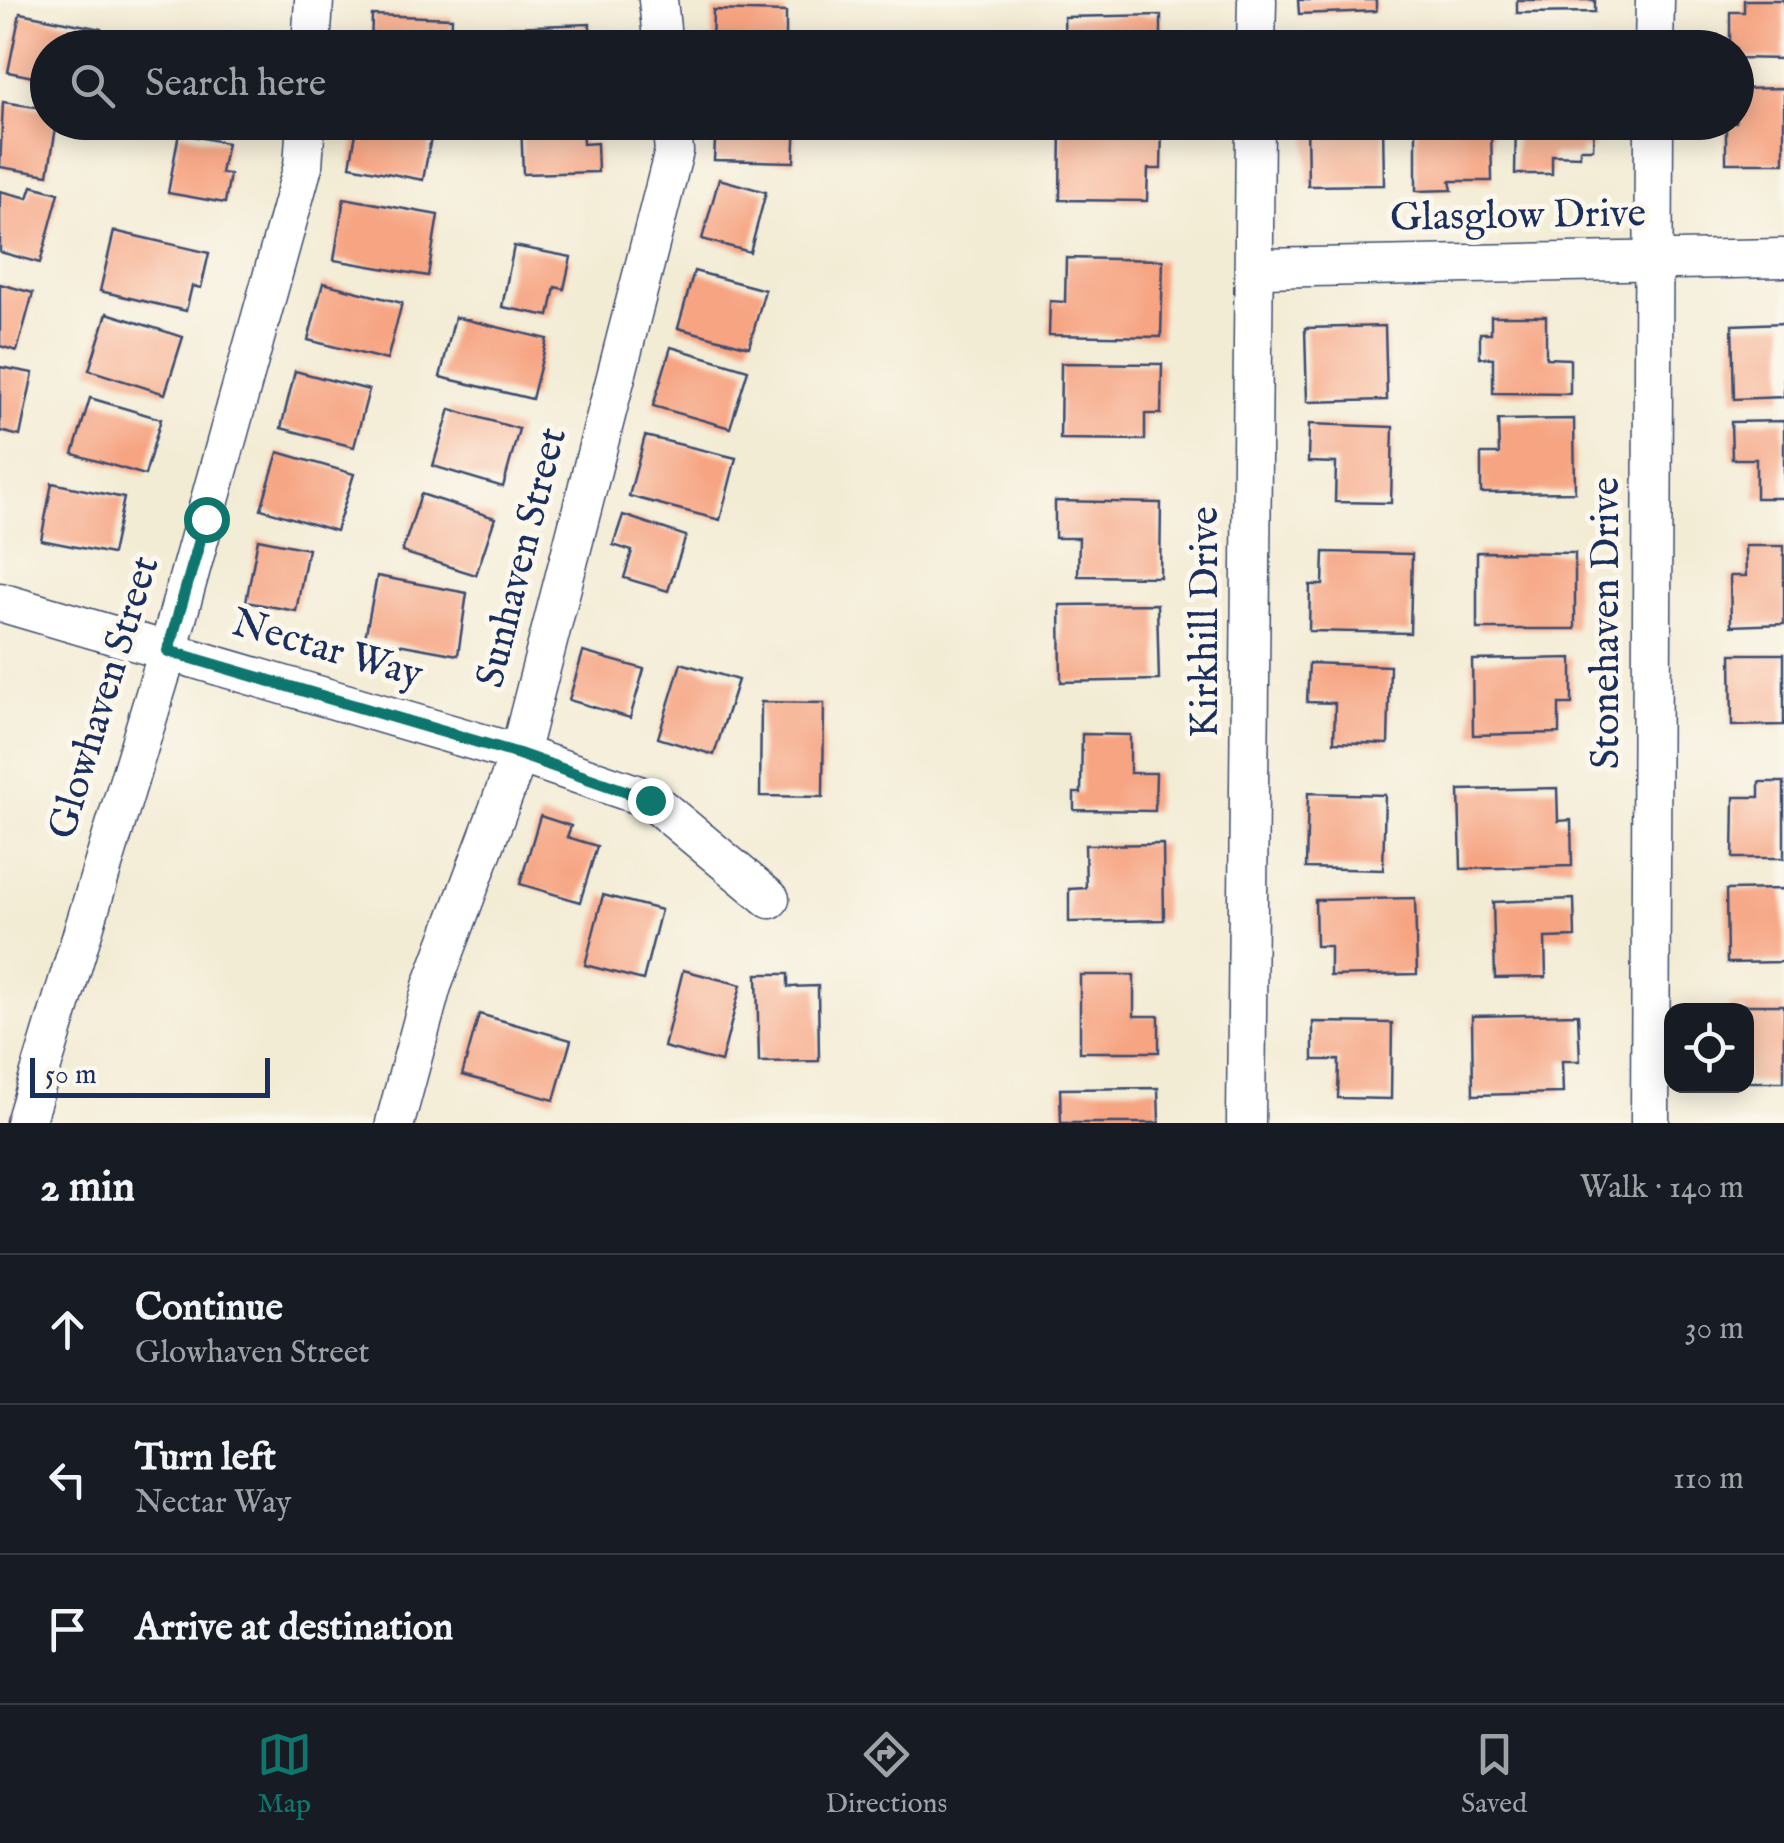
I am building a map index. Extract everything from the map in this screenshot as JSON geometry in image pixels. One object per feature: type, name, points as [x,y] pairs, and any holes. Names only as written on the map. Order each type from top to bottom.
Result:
[{"type":"street","points":[[312,30],[314,0]]},
{"type":"street","points":[[658,0],[661,30]]},
{"type":"street","points":[[1256,0],[1256,30]]},
{"type":"street","points":[[1654,0],[1654,30]]},
{"type":"street","name":"Glowhaven Street","points":[[25,1123],[168,651],[303,166],[305,140]]},
{"type":"street","name":"Sunhaven Street","points":[[395,1123],[432,986],[519,754],[674,151],[673,140]]},
{"type":"street","name":"Kirkhill Drive","points":[[1246,1123],[1255,140]]},
{"type":"street","name":"Stonehaven Drive","points":[[1650,1123],[1654,140]]},
{"type":"street","name":"Glasglow Drive","points":[[1254,268],[1784,258]]},
{"type":"street","name":"Nectar Way","points":[[0,602],[519,754],[650,800],[770,900]]},
{"type":"building","points":[[1298,0],[1376,0],[1376,11],[1299,14]]},
{"type":"building","points":[[1517,0],[1595,0],[1595,12],[1517,13]]},
{"type":"building","points":[[1744,0],[1784,0],[1784,59],[1754,58],[1754,30],[1730,30],[1730,12],[1744,12]]},
{"type":"building","points":[[713,10],[786,12],[786,30],[712,30]]},
{"type":"building","points":[[20,13],[101,29],[30,30],[30,76],[8,72]]},
{"type":"building","points":[[372,15],[452,18],[452,30],[372,30]]},
{"type":"building","points":[[1161,15],[1161,30],[1064,30],[1064,17]]},
{"type":"building","points":[[590,24],[590,30],[510,30]]},
{"type":"building","points":[[1784,88],[1784,163],[1726,163],[1726,140],[1754,140],[1754,89]]},
{"type":"building","points":[[3,102],[30,106],[30,140],[54,140],[48,175],[0,167]]},
{"type":"building","points":[[178,140],[227,143],[221,173],[230,174],[225,203],[168,193]]},
{"type":"building","points":[[355,140],[431,140],[423,180],[350,166]]},
{"type":"building","points":[[522,140],[597,143],[598,172],[523,174]]},
{"type":"building","points":[[715,140],[795,140],[794,162],[714,160]]},
{"type":"building","points":[[1061,140],[1162,140],[1161,169],[1148,169],[1147,201],[1060,200]]},
{"type":"building","points":[[1307,140],[1383,140],[1384,185],[1308,186]]},
{"type":"building","points":[[1416,140],[1491,140],[1492,181],[1450,181],[1452,190],[1416,191]]},
{"type":"building","points":[[1516,140],[1593,140],[1593,149],[1580,149],[1580,156],[1552,155],[1552,174],[1515,174]]},
{"type":"building","points":[[719,179],[766,192],[750,252],[702,239]]},
{"type":"building","points":[[32,186],[59,193],[40,263],[0,252],[0,191],[28,198]]},
{"type":"building","points":[[344,198],[438,215],[428,276],[334,260]]},
{"type":"building","points":[[114,231],[209,253],[201,288],[192,286],[186,311],[100,291]]},
{"type":"building","points":[[514,246],[571,257],[564,289],[555,287],[549,316],[502,307]]},
{"type":"building","points":[[1066,258],[1163,260],[1161,337],[1049,335],[1050,301],[1065,302]]},
{"type":"building","points":[[694,271],[765,290],[749,347],[678,328]]},
{"type":"building","points":[[323,283],[402,303],[387,360],[308,340]]},
{"type":"building","points":[[0,284],[33,293],[17,351],[0,346]]},
{"type":"building","points":[[107,313],[183,337],[165,394],[89,370]]},
{"type":"building","points":[[1491,316],[1546,316],[1546,358],[1570,359],[1570,394],[1493,393],[1493,358],[1480,357],[1480,333],[1491,333]]},
{"type":"building","points":[[455,317],[547,339],[532,399],[440,377]]},
{"type":"building","points":[[1784,323],[1784,397],[1734,399],[1732,325]]},
{"type":"building","points":[[1385,326],[1387,400],[1307,402],[1305,328]]},
{"type":"building","points":[[671,347],[748,370],[730,428],[653,406]]},
{"type":"building","points":[[1061,363],[1162,364],[1161,414],[1145,414],[1145,440],[1060,439]]},
{"type":"building","points":[[0,367],[33,373],[20,436],[0,431]]},
{"type":"building","points":[[295,371],[369,390],[354,447],[281,428]]},
{"type":"building","points":[[90,398],[161,419],[145,475],[73,454]]},
{"type":"building","points":[[450,409],[519,429],[503,487],[433,466]]},
{"type":"building","points":[[1574,419],[1575,492],[1481,493],[1481,454],[1499,454],[1498,420]]},
{"type":"building","points":[[1784,421],[1784,498],[1756,498],[1756,459],[1732,459],[1731,422]]},
{"type":"building","points":[[1309,424],[1393,427],[1391,503],[1335,502],[1336,463],[1308,462]]},
{"type":"building","points":[[645,436],[736,458],[720,520],[629,496]]},
{"type":"building","points":[[278,452],[354,474],[336,531],[261,509]]},
{"type":"building","points":[[52,483],[124,498],[112,554],[41,540]]},
{"type":"building","points":[[421,494],[495,518],[476,575],[402,552]]},
{"type":"building","points":[[1055,501],[1161,503],[1160,577],[1078,576],[1079,538],[1055,538]]},
{"type":"building","points":[[623,515],[686,536],[668,591],[624,578],[632,551],[613,545]]},
{"type":"building","points":[[258,539],[308,549],[296,611],[246,602]]},
{"type":"building","points":[[1745,546],[1784,546],[1784,624],[1731,626],[1730,576],[1746,576]]},
{"type":"building","points":[[1324,552],[1412,554],[1410,633],[1309,631],[1310,585],[1323,585]]},
{"type":"building","points":[[1477,552],[1575,553],[1575,629],[1477,629]]},
{"type":"building","points":[[377,576],[467,593],[458,655],[365,638]]},
{"type":"building","points":[[1157,604],[1159,680],[1061,682],[1060,605]]},
{"type":"building","points":[[583,652],[644,669],[630,718],[569,700]]},
{"type":"building","points":[[1731,654],[1784,654],[1784,725],[1732,726]]},
{"type":"building","points":[[1572,658],[1572,704],[1559,704],[1559,733],[1473,735],[1472,660]]},
{"type":"building","points":[[681,663],[738,680],[714,755],[658,738]]},
{"type":"building","points":[[1309,663],[1390,666],[1388,744],[1334,742],[1335,703],[1307,702]]},
{"type":"building","points":[[761,702],[824,703],[823,797],[760,796]]},
{"type":"building","points":[[1082,734],[1130,735],[1130,773],[1156,773],[1155,811],[1074,810],[1074,793],[1081,793]]},
{"type":"building","points":[[1759,782],[1784,782],[1784,858],[1733,858],[1734,797],[1759,797]]},
{"type":"building","points":[[1557,788],[1558,821],[1571,820],[1572,866],[1461,869],[1459,790]]},
{"type":"building","points":[[1308,793],[1385,795],[1383,870],[1306,868]]},
{"type":"building","points":[[540,816],[571,826],[567,837],[597,846],[580,902],[520,884]]},
{"type":"building","points":[[1163,844],[1164,920],[1069,922],[1069,889],[1086,888],[1085,845]]},
{"type":"building","points":[[1784,889],[1784,962],[1727,963],[1726,890]]},
{"type":"building","points":[[603,895],[661,910],[643,980],[585,965]]},
{"type":"building","points":[[1415,898],[1417,974],[1330,976],[1330,946],[1316,946],[1315,900]]},
{"type":"building","points":[[1574,899],[1575,937],[1545,938],[1546,977],[1495,978],[1493,902]]},
{"type":"building","points":[[683,970],[741,985],[721,1062],[664,1047]]},
{"type":"building","points":[[757,974],[788,974],[788,987],[818,986],[819,1061],[759,1062]]},
{"type":"building","points":[[1080,975],[1134,975],[1134,1016],[1159,1016],[1159,1052],[1080,1052]]},
{"type":"building","points":[[1754,1005],[1784,1005],[1784,1082],[1754,1082]]},
{"type":"building","points":[[479,1014],[571,1040],[554,1100],[462,1075]]},
{"type":"building","points":[[1578,1014],[1580,1061],[1562,1061],[1563,1093],[1473,1095],[1472,1016]]},
{"type":"building","points":[[1313,1022],[1392,1023],[1391,1099],[1338,1098],[1339,1060],[1313,1060]]},
{"type":"building","points":[[1158,1088],[1159,1123],[1061,1123],[1060,1089]]},
{"type":"route","points":[[206,519],[168,651],[519,754],[650,800]]}]
